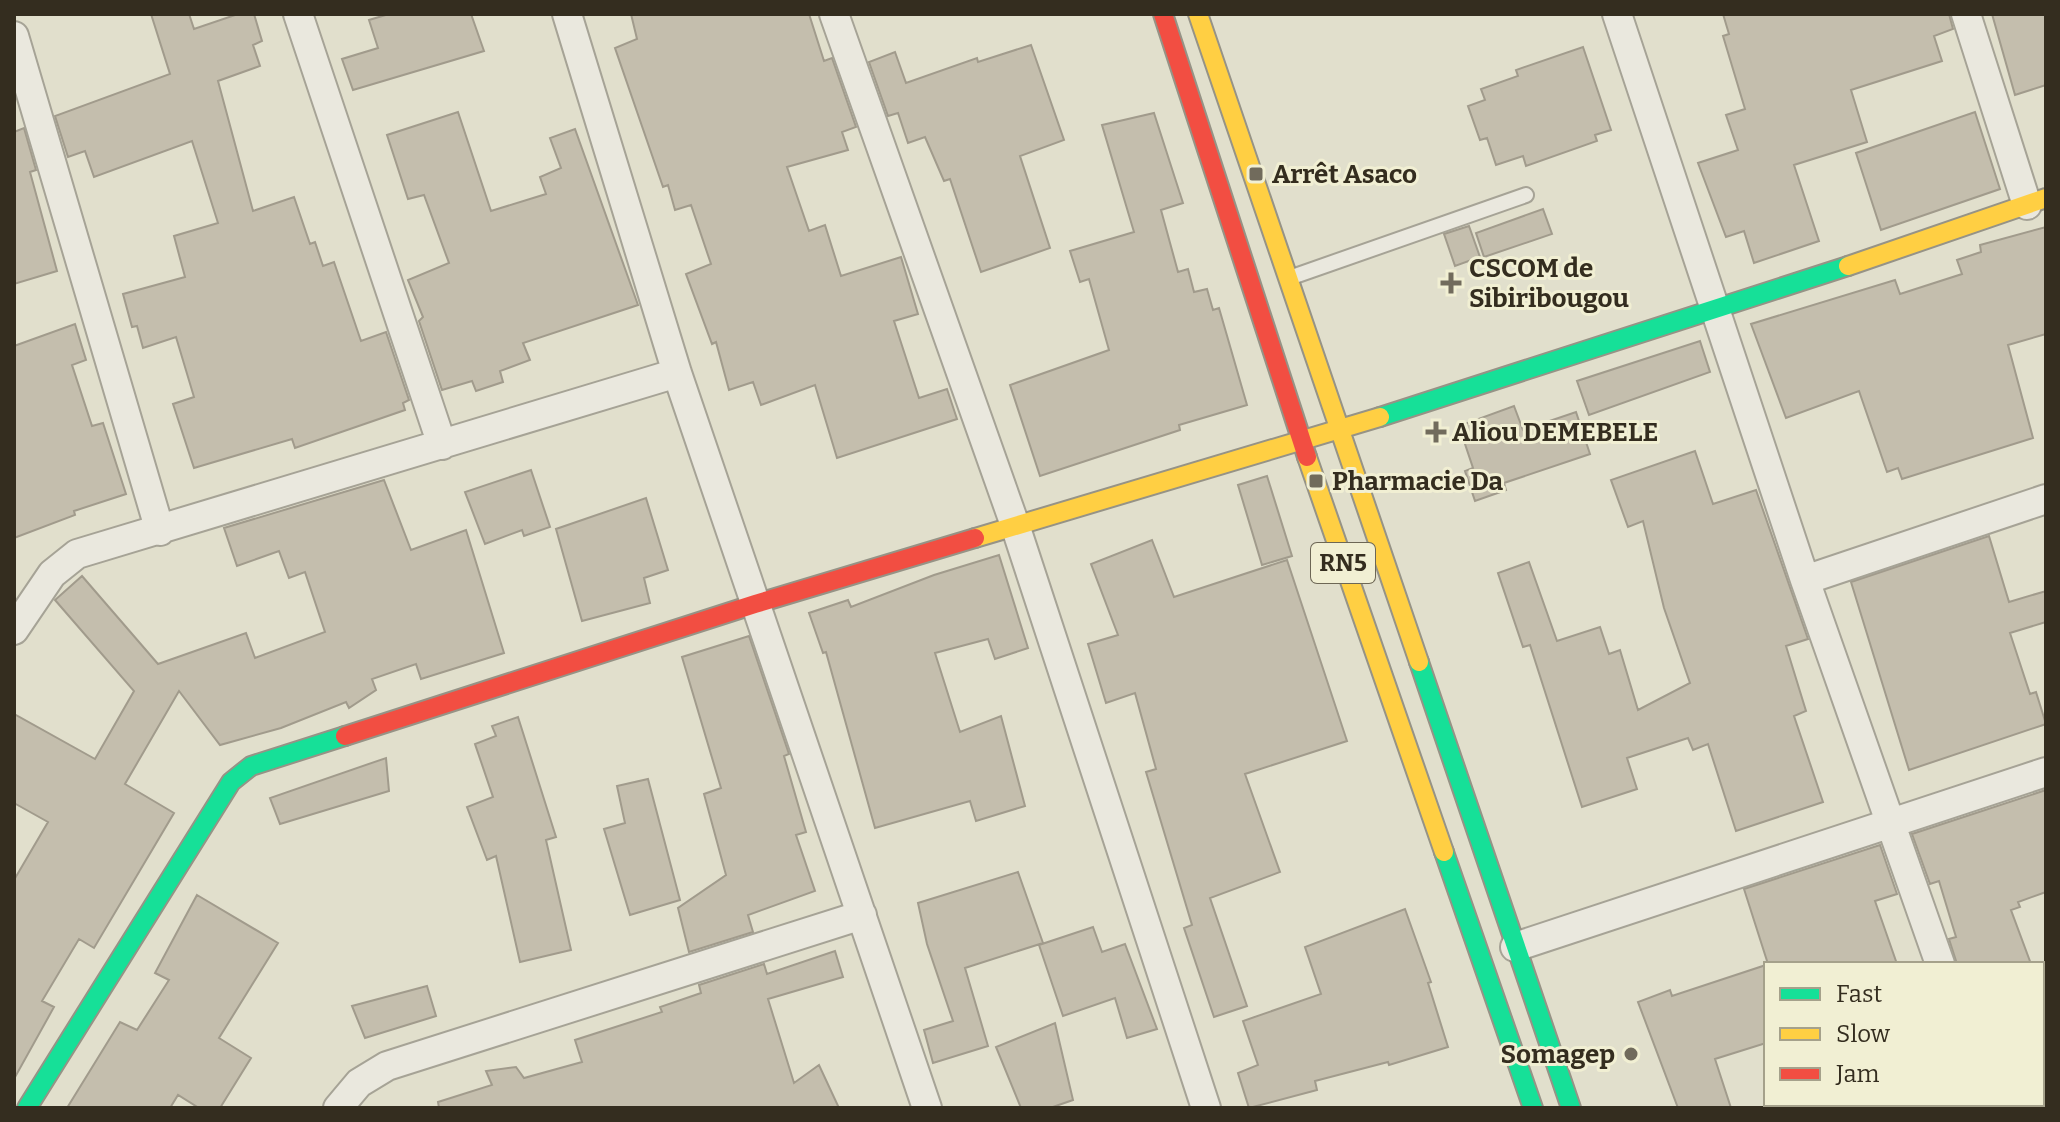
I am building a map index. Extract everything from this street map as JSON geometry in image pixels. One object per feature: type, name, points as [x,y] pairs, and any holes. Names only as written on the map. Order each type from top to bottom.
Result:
[{"type":"main road","name":"RN5","points":[[1163,14],[1301,441],[1533,1108]]},
{"type":"main road","name":"RN5","points":[[1198,14],[1337,431],[1571,1108]]},
{"type":"main road","points":[[27,1108],[231,782],[251,766],[755,604],[1337,431],[1717,311],[2036,202]]},
{"type":"street","points":[[298,14],[442,445]]},
{"type":"street","points":[[567,14],[677,373],[927,1108]]},
{"type":"street","points":[[834,14],[1015,525],[1206,1108]]},
{"type":"street","points":[[1617,14],[1805,580],[1939,962]]},
{"type":"street","points":[[1966,14],[2036,202]]},
{"type":"street","points":[[14,36],[160,531]]},
{"type":"street","points":[[14,630],[52,574],[77,554],[677,373]]},
{"type":"street","points":[[1805,580],[2046,499]]},
{"type":"street","points":[[1515,947],[2046,772]]},
{"type":"street","points":[[338,1108],[359,1083],[387,1066],[862,915]]},
{"type":"lane","points":[[1287,279],[1526,195]]},
{"type":"building","points":[[151,14],[189,14],[194,29],[238,14],[254,14],[262,41],[253,45],[260,66],[218,81],[253,211],[294,197],[310,244],[315,242],[323,266],[334,262],[361,341],[386,332],[409,400],[403,403],[405,410],[295,448],[292,439],[194,468],[173,404],[194,397],[176,337],[143,348],[137,326],[132,327],[123,294],[185,277],[174,236],[218,223],[192,141],[94,177],[85,151],[68,157],[55,116],[170,74]]},
{"type":"building","points":[[389,14],[471,14],[484,51],[353,90],[342,59],[378,48],[369,20]]},
{"type":"building","points":[[631,14],[809,14],[824,61],[832,58],[856,127],[842,132],[848,150],[787,167],[809,231],[825,225],[841,276],[901,257],[918,314],[894,321],[919,398],[947,389],[957,419],[837,458],[815,385],[761,405],[753,382],[729,390],[716,342],[712,344],[686,274],[711,264],[691,205],[675,210],[668,185],[663,187],[615,48],[637,39]]},
{"type":"building","points":[[1723,14],[1949,14],[1953,29],[1934,36],[1942,61],[1851,90],[1867,142],[1794,165],[1819,241],[1754,263],[1744,231],[1726,237],[1698,163],[1738,150],[1726,115],[1745,109],[1723,36],[1729,34]]},
{"type":"building","points":[[1992,14],[2046,14],[2046,85],[2015,95]]},
{"type":"building","points":[[1031,45],[1064,140],[1020,156],[1050,248],[981,272],[950,179],[944,181],[925,137],[908,143],[898,113],[888,116],[869,62],[895,52],[906,83],[977,58],[978,62]]},
{"type":"building","points":[[1583,47],[1611,130],[1595,135],[1597,141],[1526,166],[1523,156],[1496,165],[1487,138],[1480,140],[1468,106],[1485,100],[1481,89],[1518,76],[1516,70]]},
{"type":"building","points":[[458,112],[491,211],[546,194],[540,177],[561,168],[550,138],[575,129],[638,305],[523,343],[530,360],[500,371],[503,382],[476,391],[472,381],[442,390],[419,321],[423,317],[408,280],[449,263],[424,195],[408,199],[387,135]]},
{"type":"building","points":[[1975,112],[2000,189],[1881,230],[1856,153]]},
{"type":"building","points":[[1154,113],[1183,203],[1161,210],[1178,272],[1188,269],[1194,292],[1207,289],[1213,310],[1219,308],[1247,405],[1179,425],[1180,430],[1040,476],[1010,385],[1109,350],[1089,279],[1080,282],[1070,251],[1134,232],[1102,125]]},
{"type":"building","points":[[24,128],[36,170],[30,172],[57,271],[14,284],[14,132]]},
{"type":"building","points":[[1543,209],[1552,234],[1484,257],[1476,233]]},
{"type":"building","points":[[1469,226],[1480,257],[1455,266],[1444,234]]},
{"type":"building","points":[[2046,227],[2046,334],[2008,345],[2033,438],[1902,479],[1898,468],[1887,472],[1859,391],[1786,418],[1751,324],[1895,280],[1900,294],[1962,274],[1957,260],[1981,252],[1980,245]]},
{"type":"building","points":[[75,324],[86,360],[72,365],[92,426],[103,423],[126,494],[74,511],[75,515],[14,538],[14,346]]},
{"type":"building","points":[[1700,341],[1710,372],[1589,415],[1577,381]]},
{"type":"building","points":[[1514,406],[1523,430],[1576,412],[1590,454],[1504,483],[1506,490],[1475,501],[1465,471],[1473,468],[1459,426]]},
{"type":"building","points":[[1695,451],[1713,504],[1756,490],[1808,639],[1786,646],[1806,711],[1794,716],[1823,802],[1736,831],[1708,744],[1693,750],[1688,738],[1627,758],[1637,789],[1582,807],[1530,645],[1523,647],[1498,573],[1529,562],[1557,641],[1600,627],[1609,654],[1620,650],[1638,710],[1690,683],[1664,608],[1643,521],[1628,527],[1611,480]]},
{"type":"building","points":[[531,470],[550,527],[524,536],[522,530],[485,544],[465,492]]},
{"type":"building","points":[[1267,476],[1292,556],[1262,565],[1238,485]]},
{"type":"building","points":[[384,480],[411,550],[466,530],[504,653],[421,679],[416,664],[372,679],[376,690],[349,708],[346,702],[281,728],[220,745],[179,691],[125,784],[174,813],[94,948],[79,939],[42,1001],[54,1007],[14,1079],[14,880],[48,822],[14,803],[14,714],[95,759],[134,691],[55,600],[82,576],[158,664],[246,633],[255,658],[325,632],[305,572],[289,578],[279,551],[237,566],[224,528]]},
{"type":"building","points":[[646,498],[668,570],[644,578],[650,603],[582,621],[556,529]]},
{"type":"building","points":[[1989,536],[2009,602],[2046,591],[2046,622],[2010,633],[2030,694],[2036,692],[2046,724],[1909,770],[1851,582]]},
{"type":"building","points":[[1152,540],[1174,597],[1287,560],[1347,741],[1245,774],[1280,872],[1210,898],[1247,1006],[1214,1017],[1184,928],[1192,925],[1146,772],[1156,769],[1135,693],[1106,703],[1088,644],[1118,635],[1091,564]]},
{"type":"building","points":[[999,555],[1028,648],[995,659],[988,639],[935,653],[960,732],[1001,716],[1025,806],[976,821],[970,801],[875,828],[826,652],[823,653],[809,613],[848,600],[851,607],[934,575]]},
{"type":"building","points":[[749,636],[789,754],[784,756],[806,832],[796,835],[815,891],[748,915],[753,932],[689,952],[678,908],[726,875],[704,794],[721,788],[682,657]]},
{"type":"building","points":[[518,717],[556,837],[546,840],[571,950],[520,962],[496,856],[487,860],[467,807],[493,797],[475,744],[496,736],[492,726]]},
{"type":"building","points":[[386,758],[389,791],[280,824],[270,798]]},
{"type":"building","points":[[648,779],[680,900],[630,915],[604,829],[625,823],[617,786]]},
{"type":"building","points":[[2046,790],[2046,892],[2018,902],[2020,907],[2011,910],[2030,962],[1956,962],[1949,939],[1956,937],[1939,881],[1930,884],[1912,834]]},
{"type":"building","points":[[1880,845],[1897,894],[1875,901],[1896,962],[1767,962],[1744,889]]},
{"type":"building","points":[[1018,872],[1043,943],[965,968],[988,1046],[933,1063],[924,1030],[953,1021],[927,944],[918,903]]},
{"type":"building","points":[[197,895],[278,943],[219,1038],[251,1058],[220,1108],[199,1108],[178,1095],[170,1108],[67,1108],[120,1022],[137,1030],[169,980],[155,973]]},
{"type":"building","points":[[1405,909],[1431,982],[1428,983],[1448,1047],[1389,1065],[1388,1062],[1315,1081],[1317,1090],[1249,1108],[1238,1073],[1258,1065],[1243,1021],[1321,994],[1305,947]]},
{"type":"building","points":[[1093,927],[1102,952],[1125,944],[1157,1029],[1127,1038],[1115,998],[1063,1016],[1039,945]]},
{"type":"building","points":[[835,951],[843,977],[768,999],[794,1083],[819,1065],[839,1108],[439,1108],[438,1102],[492,1085],[486,1071],[516,1067],[524,1078],[582,1062],[575,1040],[662,1012],[660,1007],[701,993],[699,985],[764,964],[767,974]]},
{"type":"building","points":[[1764,966],[1764,1044],[1715,1059],[1731,1108],[1678,1108],[1638,1002],[1670,990],[1672,996]]},
{"type":"building","points":[[427,986],[436,1016],[365,1038],[352,1006]]},
{"type":"building","points":[[1055,1023],[1073,1100],[1050,1108],[1021,1108],[996,1047]]},
{"type":"traffic: fast","points":[[1380,417],[1848,266]]},
{"type":"traffic: fast","points":[[1419,662],[1571,1108]]},
{"type":"traffic: fast","points":[[27,1108],[231,782],[251,766],[345,736]]},
{"type":"traffic: fast","points":[[1444,852],[1533,1108]]},
{"type":"traffic: slow","points":[[1198,14],[1419,662]]},
{"type":"traffic: slow","points":[[1848,266],[2046,198]]},
{"type":"traffic: slow","points":[[975,538],[1380,417]]},
{"type":"traffic: slow","points":[[1307,457],[1444,852]]},
{"type":"traffic: jam","points":[[1163,14],[1307,457]]},
{"type":"traffic: jam","points":[[345,736],[755,604],[975,538]]},
{"type":"place","name":"Arrêt Asaco","points":[[1256,174]]},
{"type":"place","name":"CSCOM de Sibiribougou","points":[[1451,283]]},
{"type":"place","name":"Aliou DEMEBELE","points":[[1436,432]]},
{"type":"place","name":"Pharmacie Da","points":[[1316,481]]},
{"type":"place","name":"Somagep","points":[[1631,1054]]}]
